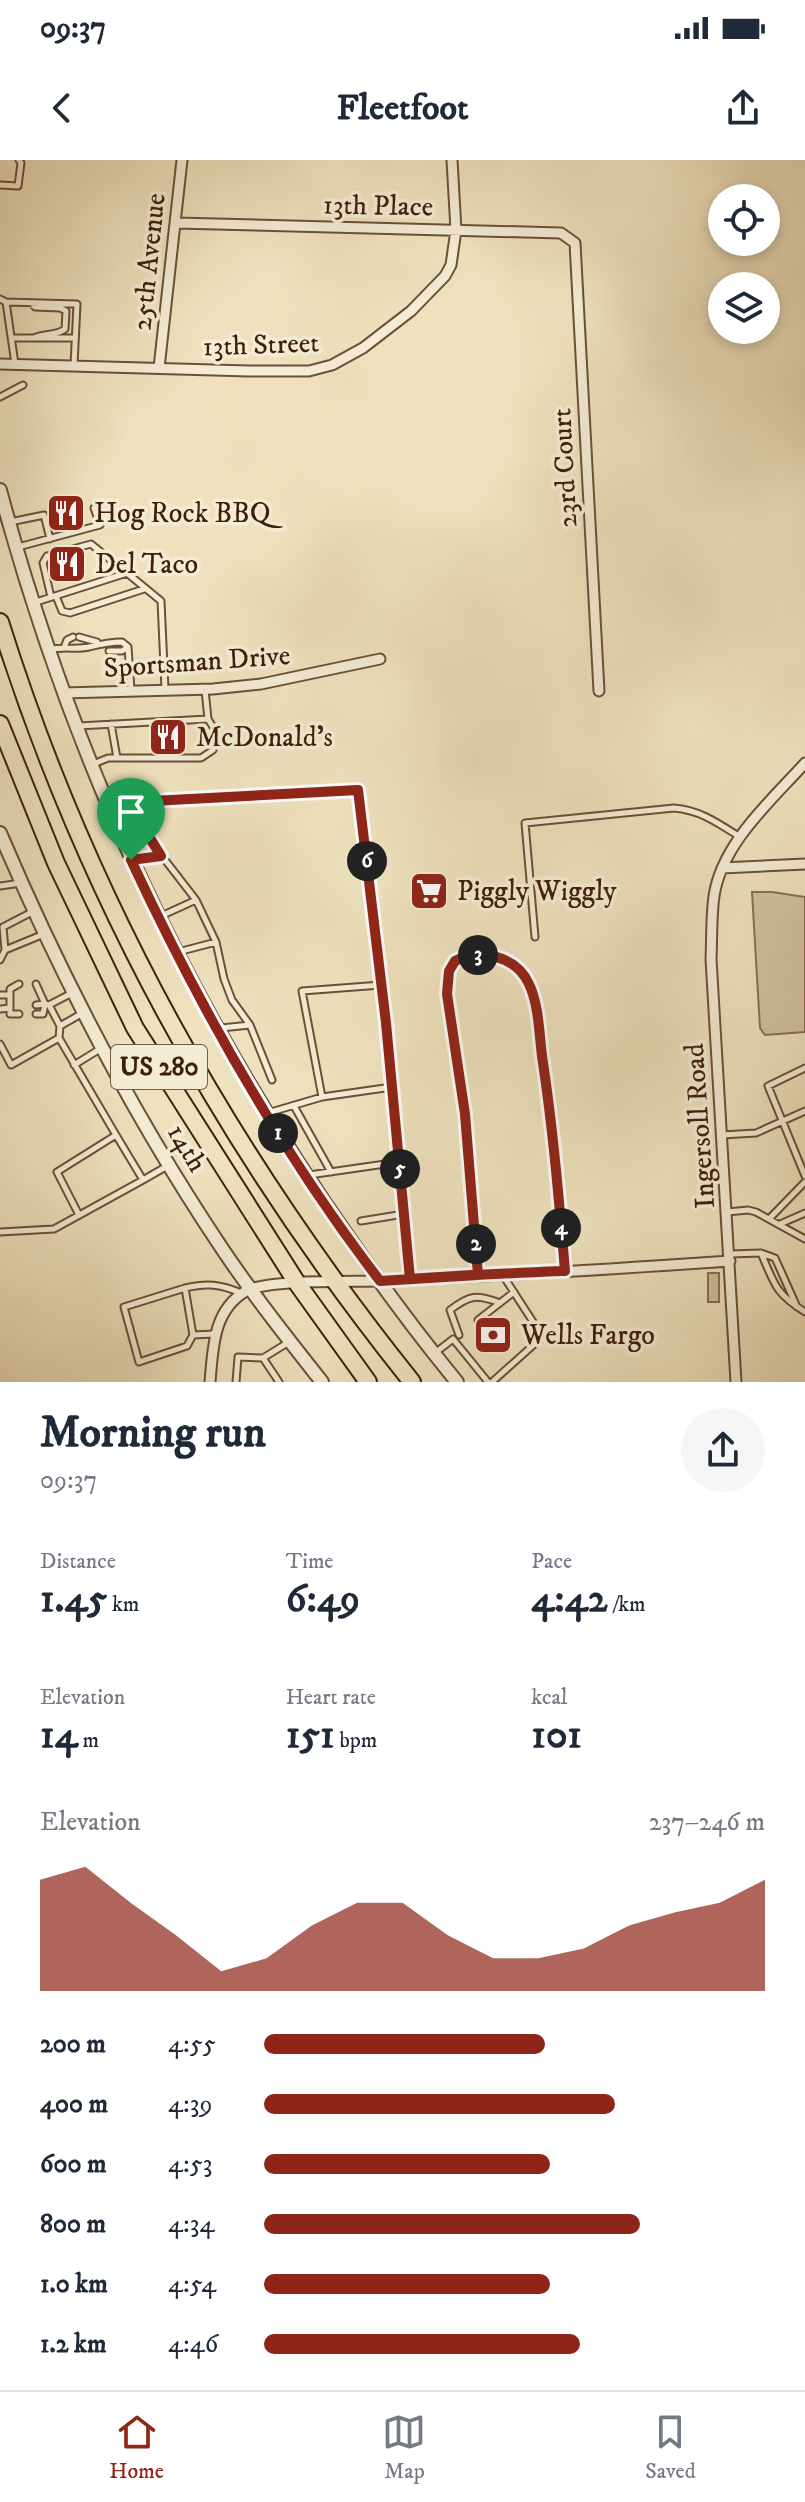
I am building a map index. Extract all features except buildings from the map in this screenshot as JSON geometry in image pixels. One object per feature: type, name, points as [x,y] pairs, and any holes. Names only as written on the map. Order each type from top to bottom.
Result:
[{"type":"highway","name":"US 280","points":[[0,622],[57,785],[129,944],[220,1111],[259,1172],[335,1282],[412,1382]]},
{"type":"highway","name":"US 280","points":[[0,724],[56,863],[135,1028],[297,1283],[368,1382]]},
{"type":"street","name":"25th Avenue","points":[[159,368],[182,160]]},
{"type":"street","name":"13th Street","points":[[0,364],[309,371],[332,365],[363,348],[411,311],[438,285],[451,265],[456,230],[452,160]]},
{"type":"street","name":"13th Place","points":[[177,223],[561,233],[575,243]]},
{"type":"street","name":"23rd Court","points":[[575,243],[599,691]]},
{"type":"street","points":[[0,490],[32,603],[90,765],[176,953],[216,1029],[306,1176],[457,1382]]},
{"type":"street","name":"Sportsman Drive","points":[[63,693],[205,689],[285,680],[380,659]]},
{"type":"street","name":"Ingersoll Road","points":[[736,1382],[711,959],[714,895],[722,868],[740,838],[805,763]]},
{"type":"street","name":"14th","points":[[2,841],[83,1013],[169,1165],[247,1291],[322,1382]]},
{"type":"street","points":[[722,868],[805,864]]},
{"type":"street","points":[[478,1275],[465,1114],[447,983],[455,961],[466,956],[490,955],[513,964],[528,982],[535,1005],[549,1101],[565,1271]]},
{"type":"street","points":[[210,1382],[214,1334],[229,1307],[247,1291],[297,1283],[565,1271],[730,1258]]},
{"type":"lane","points":[[0,185],[18,186],[19,160]]},
{"type":"lane","points":[[15,364],[13,338],[3,301],[77,304],[74,365]]},
{"type":"lane","points":[[33,303],[35,307],[66,311],[65,329],[60,333],[42,333],[34,338]]},
{"type":"lane","points":[[13,338],[75,338]]},
{"type":"lane","points":[[0,397],[23,385]]},
{"type":"lane","points":[[15,547],[100,525],[94,508]]},
{"type":"lane","points":[[9,522],[44,515],[50,539]]},
{"type":"lane","points":[[145,589],[70,613],[62,611],[43,563],[47,556],[91,544],[161,601],[165,689]]},
{"type":"lane","points":[[32,603],[127,573]]},
{"type":"lane","points":[[65,645],[67,640],[76,637],[95,644],[99,651]]},
{"type":"lane","points":[[48,650],[65,645],[72,648],[122,642],[128,647],[131,691]]},
{"type":"lane","points":[[109,651],[122,651],[128,647]]},
{"type":"lane","points":[[90,765],[108,758],[201,758],[213,750],[216,740],[216,732],[208,719],[205,689]]},
{"type":"lane","points":[[76,726],[208,719]]},
{"type":"lane","points":[[111,724],[117,758]]},
{"type":"lane","points":[[272,1080],[250,1025],[232,1000],[216,942],[196,900],[161,856],[143,827],[133,802],[358,790],[392,1087],[410,1279]]},
{"type":"lane","points":[[535,937],[525,823],[674,808],[701,813],[740,838]]},
{"type":"lane","points":[[131,860],[161,856]]},
{"type":"lane","points":[[0,886],[21,883]]},
{"type":"lane","points":[[158,917],[196,900]]},
{"type":"lane","points":[[0,960],[5,950],[2,924],[34,911]]},
{"type":"lane","points":[[5,950],[44,933]]},
{"type":"lane","points":[[176,953],[216,942]]},
{"type":"lane","points":[[19,984],[10,989],[10,1014],[19,1014]]},
{"type":"lane","points":[[36,984],[60,1026],[59,1038],[143,1180]]},
{"type":"lane","points":[[322,1097],[302,991],[381,985]]},
{"type":"lane","points":[[0,995],[19,992]]},
{"type":"lane","points":[[35,992],[47,1004]]},
{"type":"lane","points":[[36,1005],[47,1004],[73,993]]},
{"type":"lane","points":[[36,1014],[43,1014],[47,1004]]},
{"type":"lane","points":[[0,1009],[19,1005]]},
{"type":"lane","points":[[60,1026],[83,1013]]},
{"type":"lane","points":[[216,1029],[250,1025]]},
{"type":"lane","points":[[0,1044],[11,1065],[59,1038]]},
{"type":"lane","points":[[74,1065],[102,1048]]},
{"type":"lane","points":[[769,1219],[805,1179],[768,1086],[805,1068]]},
{"type":"lane","points":[[266,1114],[322,1097],[392,1087]]},
{"type":"lane","points":[[294,1106],[331,1172]]},
{"type":"lane","points":[[722,1135],[756,1133],[805,1111]]},
{"type":"lane","points":[[79,1215],[57,1172],[116,1135]]},
{"type":"lane","points":[[306,1176],[399,1162]]},
{"type":"lane","points":[[0,1232],[54,1229],[169,1165]]},
{"type":"lane","points":[[727,1212],[748,1210],[805,1239]]},
{"type":"lane","points":[[779,1225],[805,1213]]},
{"type":"lane","points":[[361,1221],[404,1214]]},
{"type":"lane","points":[[730,1258],[761,1253],[775,1258],[797,1307]]},
{"type":"lane","points":[[761,1253],[779,1294],[805,1312]]},
{"type":"lane","points":[[500,1303],[481,1296],[464,1300],[450,1310],[456,1337],[490,1382],[538,1341],[537,1328],[502,1274]]},
{"type":"lane","points":[[185,1288],[193,1335],[187,1346],[139,1362],[124,1307],[185,1288],[207,1283],[247,1291]]},
{"type":"lane","points":[[478,1320],[514,1292]]},
{"type":"lane","points":[[435,1354],[466,1329]]},
{"type":"lane","points":[[193,1335],[214,1334]]},
{"type":"lane","points":[[236,1382],[238,1357],[263,1358],[290,1341]]},
{"type":"lane","points":[[263,1358],[279,1382]]},
{"type":"shaded area","points":[[752,892],[805,897],[805,1032],[765,1035],[760,1028]]},
{"type":"shaded area","points":[[708,1273],[719,1273],[719,1302],[708,1302]]},
{"type":"place","name":"Hog Rock BBQ","points":[[66,513]]},
{"type":"place","name":"Del Taco","points":[[67,564]]},
{"type":"place","name":"McDonald's","points":[[168,737]]},
{"type":"place","name":"Piggly Wiggly","points":[[429,891]]},
{"type":"place","name":"Wells Fargo","points":[[493,1335]]},
{"type":"route","points":[[131,860],[161,856],[143,827],[133,802],[358,790],[386,1023],[410,1279],[478,1275],[525,1272],[565,1271],[549,1101],[535,1005],[528,982],[513,964],[490,955],[466,956],[455,961],[447,983],[465,1114],[478,1275],[380,1281],[310,1183],[240,1070],[210,1018],[131,860]]}]
